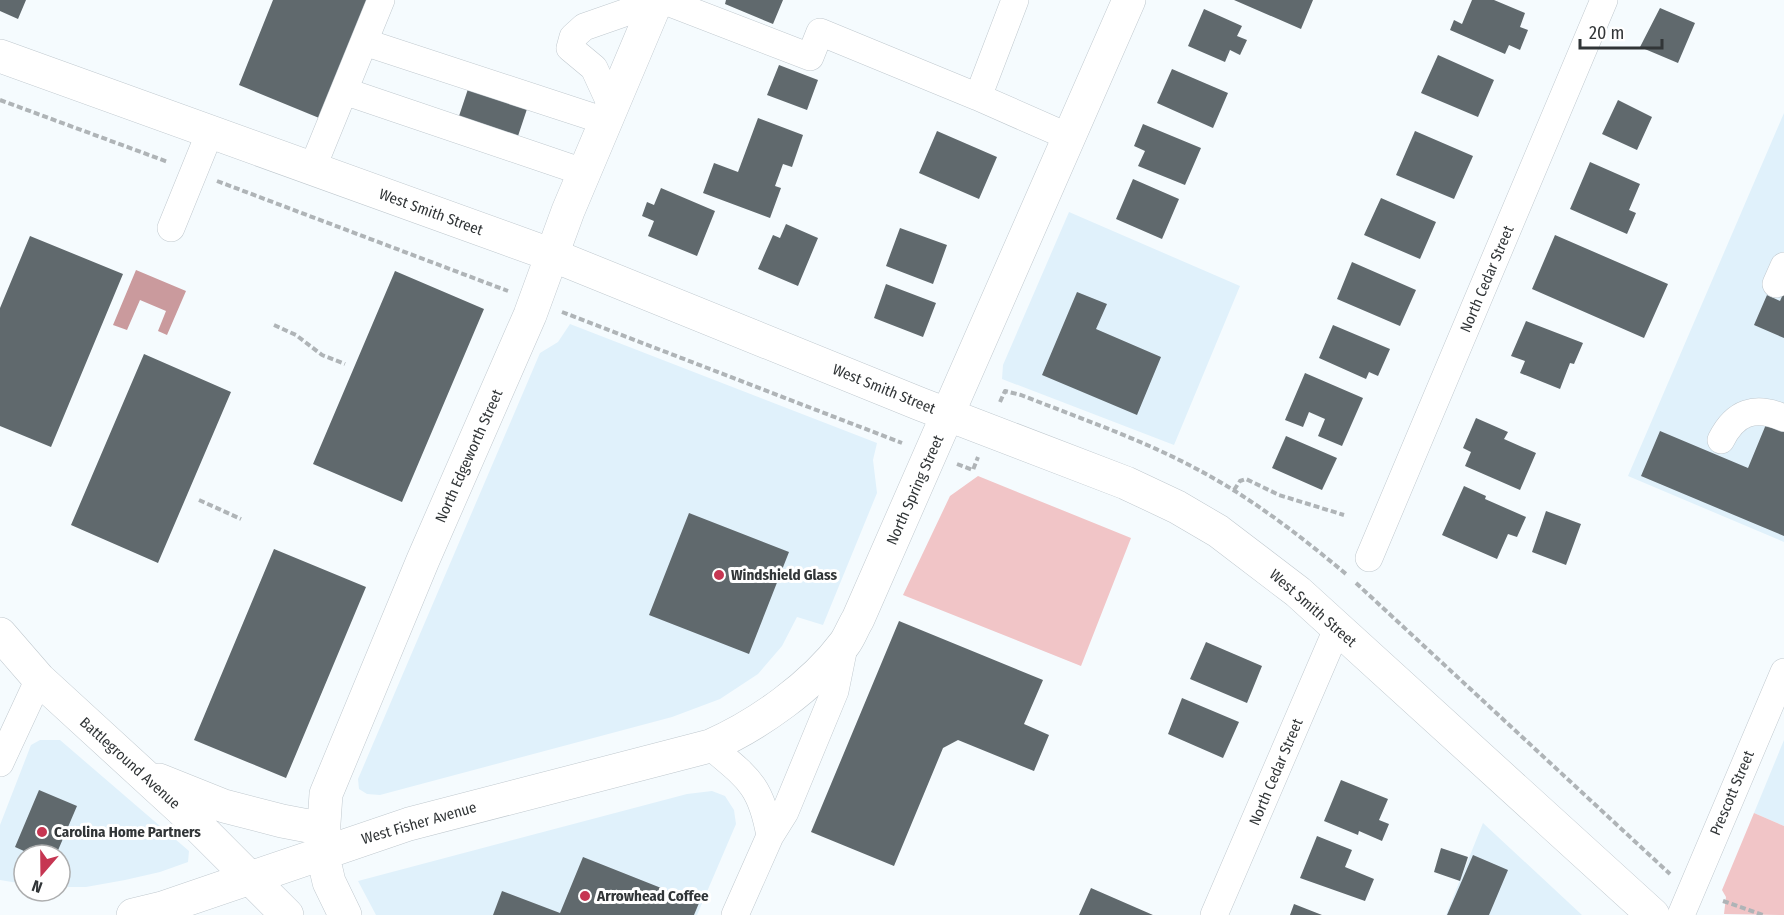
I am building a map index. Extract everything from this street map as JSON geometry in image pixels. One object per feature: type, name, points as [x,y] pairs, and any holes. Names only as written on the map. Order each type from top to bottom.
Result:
[{"type":"main road","name":"North Edgeworth Street","points":[[345,915],[329,882],[323,841],[326,794],[423,560],[530,315],[583,172],[657,0]]},
{"type":"main road","name":"North Spring Street","points":[[845,642],[948,414],[1129,0]]},
{"type":"main road","name":"West Smith Street","points":[[0,56],[552,255],[1126,483],[1177,507],[1227,538],[1298,592],[1653,915]]},
{"type":"main road","name":"Battleground Avenue","points":[[0,634],[39,679],[142,773],[286,915]]},
{"type":"main road","name":"West Fisher Avenue","points":[[140,915],[250,877],[323,841],[409,824],[710,746],[737,734],[782,704],[823,667],[845,642]]},
{"type":"main road","points":[[142,773],[224,806],[282,821],[323,841]]},
{"type":"street","points":[[312,169],[381,0]]},
{"type":"street","points":[[608,113],[594,68],[570,48],[573,37],[584,27],[627,12],[647,0]]},
{"type":"street","points":[[662,0],[810,57],[819,32],[1069,137]]},
{"type":"street","points":[[978,97],[1014,0]]},
{"type":"street","name":"North Cedar Street","points":[[1369,558],[1604,0]]},
{"type":"street","points":[[364,42],[608,113]]},
{"type":"street","points":[[344,92],[583,172]]},
{"type":"street","points":[[171,228],[210,132]]},
{"type":"street","points":[[1721,440],[1729,426],[1749,413],[1767,411],[1784,417]]},
{"type":"street","name":"North Cedar Street","points":[[1214,915],[1338,628]]},
{"type":"street","name":"North Spring Street","points":[[735,915],[770,836],[785,812],[835,691],[845,642]]},
{"type":"street","name":"Prescott Street","points":[[1681,915],[1784,672]]},
{"type":"street","points":[[0,763],[39,679]]},
{"type":"street","points":[[710,746],[744,774],[759,794],[770,836]]},
{"type":"path","points":[[274,325],[296,335],[322,355],[345,364]]},
{"type":"path","points":[[1234,490],[1240,481],[1246,479],[1289,498],[1344,515]]},
{"type":"path","points":[[199,500],[241,519]]},
{"type":"path","points":[[1723,901],[1763,915]]},
{"type":"shaded area","points":[[1784,113],[1784,542],[1628,476]]},
{"type":"shaded area","points":[[1069,212],[1240,286],[1174,445],[1002,379],[1003,365]]},
{"type":"shaded area","points":[[136,270],[186,291],[167,335],[158,331],[166,311],[140,300],[127,330],[113,325]]},
{"type":"shaded area","points":[[570,324],[877,443],[873,460],[877,493],[823,625],[797,617],[782,646],[758,674],[720,699],[672,717],[380,795],[367,794],[359,789],[358,779],[540,353],[558,342]]},
{"type":"shaded area","points":[[978,476],[1131,538],[1081,666],[903,595],[950,496]]},
{"type":"shaded area","points":[[40,740],[60,740],[189,851],[188,862],[160,872],[125,880],[86,887],[72,887],[72,843],[12,843],[12,882],[0,880],[0,825],[31,745]]},
{"type":"shaded area","points":[[1784,740],[1784,826],[1754,813]]},
{"type":"shaded area","points":[[712,791],[725,796],[734,810],[736,824],[697,915],[376,915],[358,881],[687,794]]},
{"type":"shaded area","points":[[1754,813],[1784,826],[1784,915],[1724,914],[1726,897],[1722,890]]},
{"type":"shaded area","points":[[1483,823],[1582,915],[1446,915]]},
{"type":"building","points":[[0,0],[26,0],[18,19],[0,11]]},
{"type":"building","points":[[273,0],[373,0],[324,120],[239,85]]},
{"type":"building","points":[[726,0],[783,0],[773,24],[725,4]]},
{"type":"building","points":[[1234,0],[1313,0],[1301,29]]},
{"type":"building","points":[[1472,0],[1494,0],[1525,13],[1520,27],[1528,30],[1520,50],[1509,45],[1505,54],[1450,30],[1454,20],[1462,24]]},
{"type":"building","points":[[1660,8],[1695,23],[1678,63],[1640,47]]},
{"type":"building","points":[[1204,9],[1242,26],[1237,36],[1247,40],[1240,55],[1230,50],[1225,62],[1188,46]]},
{"type":"building","points":[[1438,55],[1494,80],[1478,117],[1421,93]]},
{"type":"building","points":[[779,65],[818,80],[807,110],[767,95]]},
{"type":"building","points":[[1172,69],[1228,93],[1213,128],[1157,103]]},
{"type":"building","points":[[469,86],[528,106],[517,139],[458,119]]},
{"type":"building","points":[[1618,100],[1652,117],[1637,150],[1602,134]]},
{"type":"building","points":[[758,118],[803,135],[792,167],[783,164],[775,186],[781,188],[770,218],[703,193],[714,163],[738,172]]},
{"type":"building","points":[[1143,124],[1201,148],[1185,185],[1138,166],[1145,151],[1134,146]]},
{"type":"building","points":[[937,131],[997,157],[979,199],[919,173]]},
{"type":"building","points":[[1415,131],[1473,156],[1454,199],[1396,175]]},
{"type":"building","points":[[1590,162],[1640,184],[1629,210],[1636,213],[1627,234],[1570,209]]},
{"type":"building","points":[[1133,179],[1179,199],[1162,239],[1116,219]]},
{"type":"building","points":[[661,188],[715,211],[697,256],[648,236],[654,221],[642,216],[647,202],[654,205]]},
{"type":"building","points":[[1381,198],[1436,222],[1420,259],[1364,235]]},
{"type":"building","points":[[786,224],[818,238],[798,286],[758,269],[773,235],[780,238]]},
{"type":"building","points":[[900,228],[947,245],[933,284],[886,266]]},
{"type":"building","points":[[1555,235],[1668,284],[1644,338],[1532,289]]},
{"type":"building","points":[[30,236],[123,274],[51,447],[0,426],[0,308]]},
{"type":"building","points":[[1352,262],[1416,290],[1400,326],[1337,299]]},
{"type":"building","points":[[395,271],[484,309],[402,502],[313,464]]},
{"type":"building","points":[[886,284],[936,303],[923,337],[874,318]]},
{"type":"building","points":[[1077,292],[1107,304],[1096,329],[1161,357],[1137,415],[1042,375]]},
{"type":"building","points":[[1784,292],[1784,338],[1754,325],[1767,295],[1780,301]]},
{"type":"building","points":[[1526,321],[1583,343],[1574,364],[1570,363],[1560,389],[1520,373],[1525,361],[1511,356]]},
{"type":"building","points":[[1333,325],[1390,349],[1378,376],[1369,372],[1366,379],[1319,358]]},
{"type":"building","points":[[144,354],[231,392],[158,563],[71,525]]},
{"type":"building","points":[[1305,373],[1363,398],[1342,446],[1318,436],[1325,419],[1309,412],[1303,427],[1285,420]]},
{"type":"building","points":[[1476,418],[1508,432],[1504,439],[1536,453],[1520,490],[1465,466],[1471,452],[1463,448]]},
{"type":"building","points":[[1767,422],[1784,429],[1784,536],[1641,476],[1660,431],[1748,468]]},
{"type":"building","points":[[1286,436],[1337,458],[1322,490],[1272,468]]},
{"type":"building","points":[[1464,486],[1486,496],[1485,499],[1526,517],[1517,537],[1508,534],[1497,559],[1442,535]]},
{"type":"building","points":[[1546,511],[1581,524],[1566,565],[1532,552]]},
{"type":"building","points":[[689,513],[789,552],[749,654],[649,615]]},
{"type":"building","points":[[274,549],[366,587],[286,778],[194,740]]},
{"type":"building","points":[[899,621],[1043,680],[1024,724],[1049,735],[1034,771],[958,740],[943,748],[894,866],[811,832]]},
{"type":"building","points":[[1206,642],[1262,666],[1247,703],[1190,679]]},
{"type":"building","points":[[1182,698],[1239,722],[1223,758],[1168,734]]},
{"type":"building","points":[[1341,780],[1388,799],[1379,820],[1389,824],[1382,841],[1359,831],[1358,835],[1324,821]]},
{"type":"building","points":[[39,790],[77,806],[61,843],[17,843]]},
{"type":"building","points":[[1317,836],[1352,850],[1345,867],[1374,879],[1365,901],[1300,878]]},
{"type":"building","points":[[1441,848],[1468,857],[1460,881],[1434,872]]},
{"type":"building","points":[[1473,855],[1508,870],[1489,915],[1447,915]]},
{"type":"building","points":[[583,857],[699,903],[694,915],[493,915],[502,891],[560,913]]},
{"type":"building","points":[[1091,888],[1153,915],[1079,915]]},
{"type":"building","points":[[1294,904],[1322,915],[1290,915]]},
{"type":"place","name":"Windshield Glass","points":[[719,575]]},
{"type":"place","name":"Carolina Home Partners","points":[[42,832]]},
{"type":"place","name":"Arrowhead Coffee","points":[[585,896]]}]
